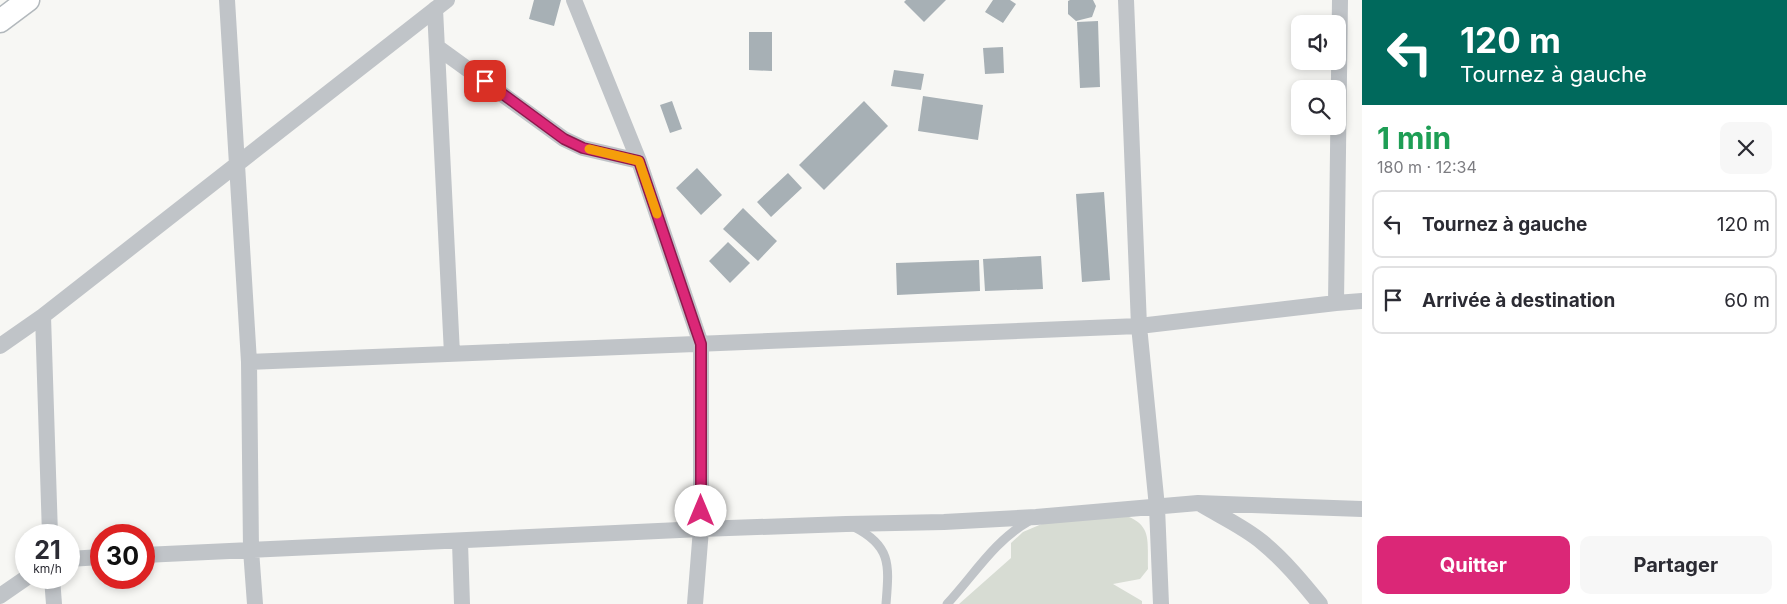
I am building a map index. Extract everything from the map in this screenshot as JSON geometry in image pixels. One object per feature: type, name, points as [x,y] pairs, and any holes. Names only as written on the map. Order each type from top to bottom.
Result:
[{"type":"street","points":[[0,21],[28,0]]},
{"type":"street","points":[[227,0],[249,362],[251,550],[255,604]]},
{"type":"street","points":[[574,0],[639,161],[701,344],[701,529],[695,604]]},
{"type":"street","points":[[1126,0],[1139,326],[1157,507],[1161,604]]},
{"type":"street","points":[[1336,303],[1340,0]]},
{"type":"street","points":[[0,346],[43,316],[441,4]]},
{"type":"street","points":[[441,4],[437,47],[452,354]]},
{"type":"street","points":[[437,47],[564,139],[583,148],[639,161]]},
{"type":"street","points":[[249,362],[1139,326],[1362,301]]},
{"type":"street","points":[[43,316],[50,524]]},
{"type":"street","points":[[1198,503],[1239,526],[1262,542],[1291,568],[1320,604]]},
{"type":"street","points":[[155,554],[460,542],[701,529],[944,522],[1036,517],[1198,503],[1362,509]]},
{"type":"street","points":[[460,542],[462,604]]},
{"type":"street","points":[[0,596],[15,586]]},
{"type":"street","points":[[53,589],[54,604]]},
{"type":"lane","points":[[947,604],[1001,542],[1015,529],[1036,517]]},
{"type":"lane","points":[[846,524],[863,532],[878,543],[884,554],[888,574],[886,604]]},
{"type":"shaded area","points":[[1124,515],[1133,519],[1144,529],[1148,542],[1148,569],[1140,579],[1113,584],[1142,601],[1142,604],[959,604],[1011,558],[1011,543],[1023,532],[1051,520]]},
{"type":"building","points":[[534,0],[561,0],[554,26],[529,19]]},
{"type":"building","points":[[906,0],[946,0],[924,22],[904,2]]},
{"type":"building","points":[[993,0],[1010,0],[1016,4],[1003,23],[985,12]]},
{"type":"building","points":[[1093,0],[1096,6],[1092,17],[1076,21],[1068,14],[1068,1]]},
{"type":"building","points":[[1098,21],[1100,87],[1080,88],[1077,22]]},
{"type":"building","points":[[749,32],[772,32],[772,71],[749,70]]},
{"type":"building","points":[[1003,47],[1004,73],[985,74],[983,48]]},
{"type":"building","points":[[894,70],[924,74],[921,90],[891,86]]},
{"type":"building","points":[[923,96],[983,105],[978,140],[918,131]]},
{"type":"building","points":[[672,101],[682,129],[670,133],[660,105]]},
{"type":"building","points":[[864,101],[888,126],[824,190],[799,165]]},
{"type":"building","points":[[697,168],[722,195],[701,215],[676,188]]},
{"type":"building","points":[[788,173],[802,188],[771,217],[757,202]]},
{"type":"building","points":[[1104,192],[1110,280],[1082,282],[1076,194]]},
{"type":"building","points":[[743,208],[777,241],[758,261],[723,229]]},
{"type":"building","points":[[728,242],[750,263],[730,283],[709,261]]},
{"type":"building","points":[[1041,256],[1043,289],[985,291],[983,259]]},
{"type":"building","points":[[979,260],[980,291],[897,295],[896,263]]},
{"type":"slow traffic","points":[[589,149],[639,161],[657,214]]},
{"type":"route","points":[[485,81],[564,139],[583,148],[639,161],[701,344],[701,511]]}]
